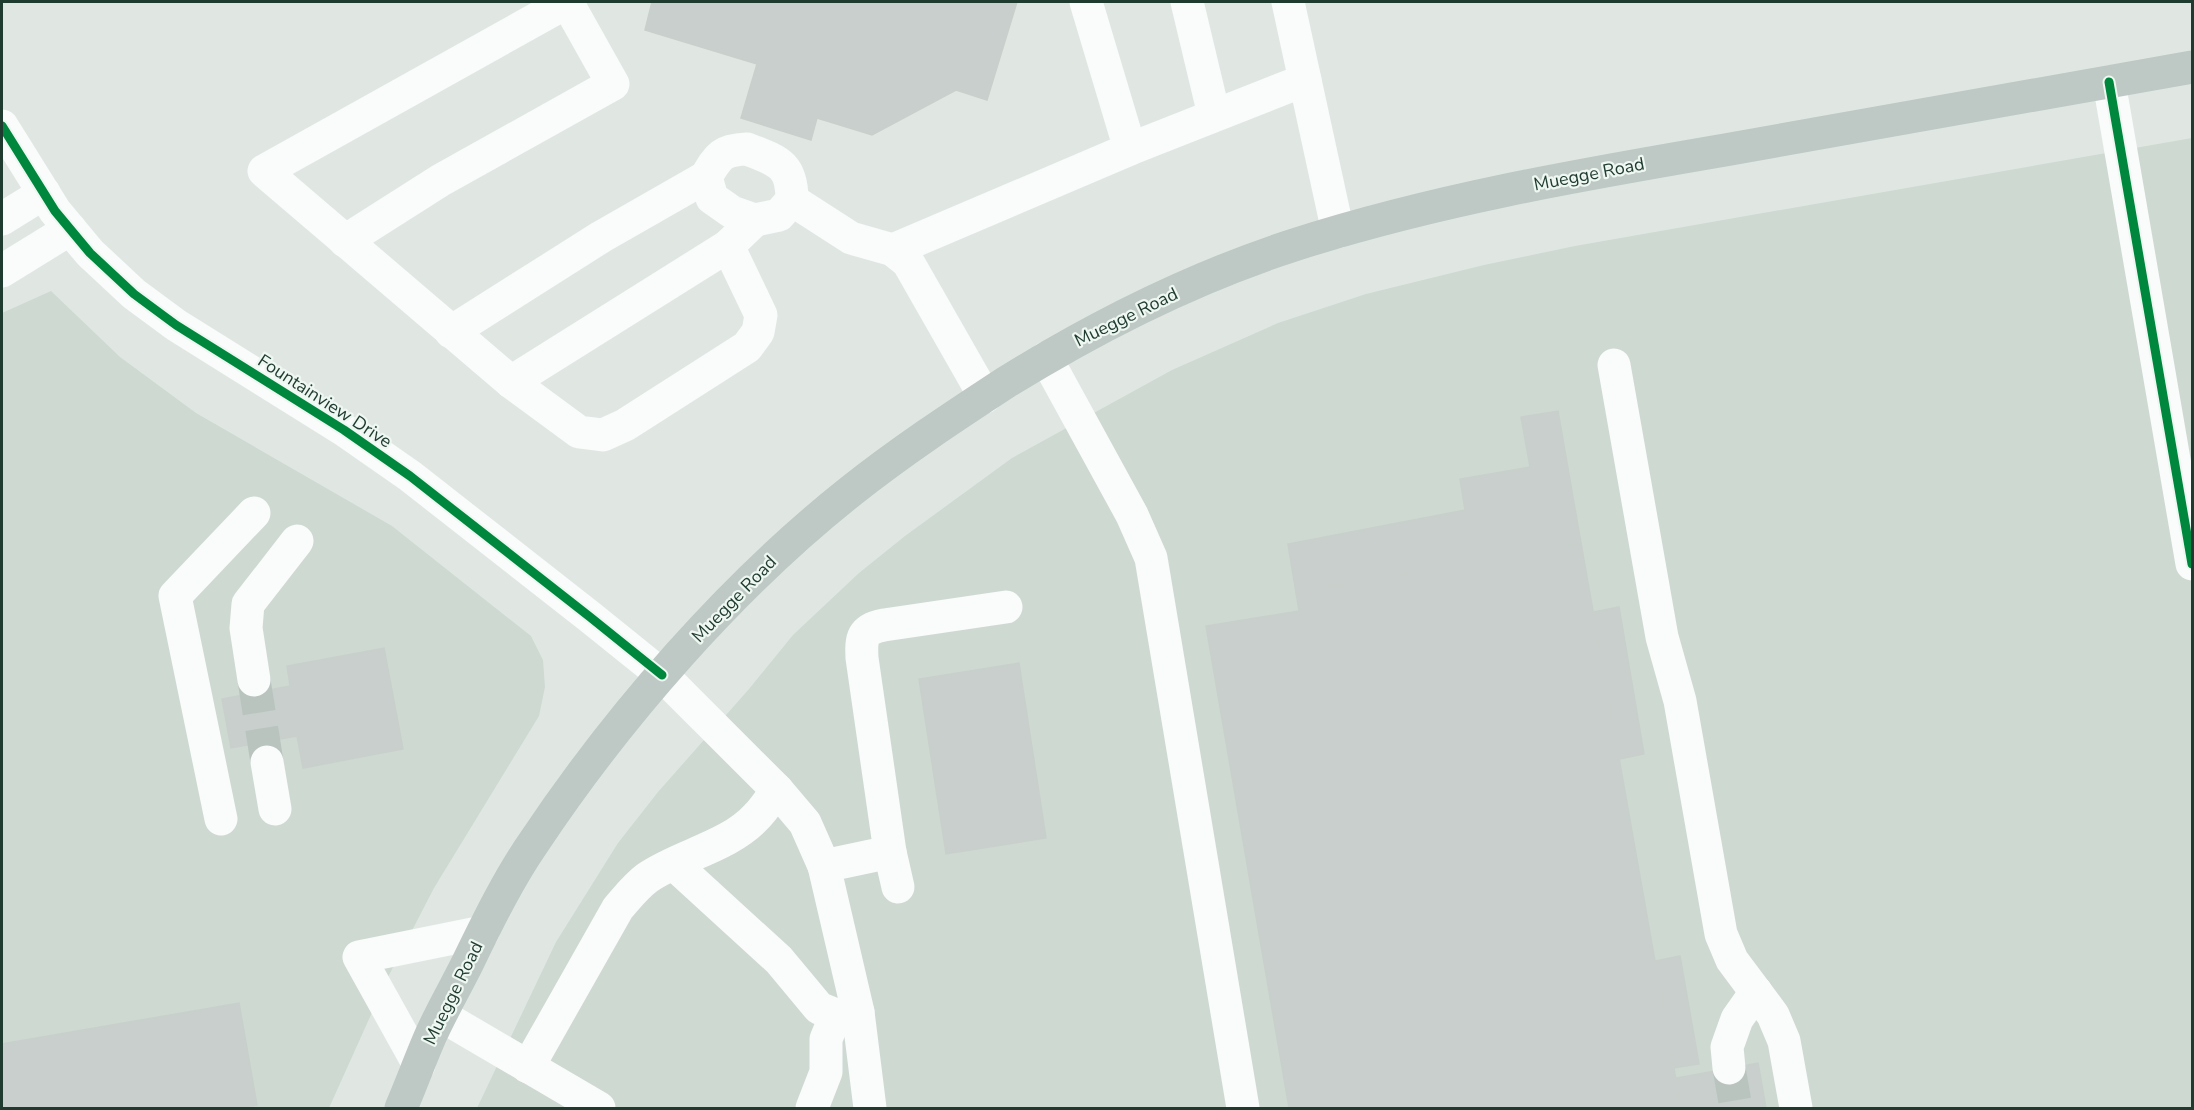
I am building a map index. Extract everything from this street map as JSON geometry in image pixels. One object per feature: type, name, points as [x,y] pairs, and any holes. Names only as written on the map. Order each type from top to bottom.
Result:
[{"type":"main road","name":"Muegge Road","points":[[401,1108],[432,1032],[483,932],[532,844],[600,751],[662,675],[724,607],[783,550],[849,492],[907,449],[1046,358],[1136,309],[1213,275],[1288,247],[1386,217],[1577,176],[2193,67]]},
{"type":"street","points":[[345,241],[441,180],[613,84],[567,2],[264,171],[345,241],[451,332],[511,382],[579,432],[603,435],[625,425],[747,347],[758,332],[761,315],[728,246]]},
{"type":"street","points":[[1086,2],[1130,149]]},
{"type":"street","points":[[1187,2],[1214,116]]},
{"type":"street","points":[[1288,2],[1338,232]]},
{"type":"street","points":[[893,250],[1130,149],[1305,80]]},
{"type":"street","points":[[2109,82],[2188,508],[2193,564]]},
{"type":"street","name":"Fountainview Drive","points":[[2,126],[55,211],[90,253],[134,294],[176,325],[344,430],[410,476],[662,675],[777,790],[804,823],[824,866],[847,1013],[870,1108]]},
{"type":"street","points":[[451,332],[602,237],[706,177],[715,161],[729,150],[747,149],[776,160],[788,173],[792,185],[792,200],[779,215],[755,220],[732,212],[712,198],[706,177]]},
{"type":"street","points":[[2,219],[44,192]]},
{"type":"street","points":[[792,200],[851,238],[893,250],[908,261],[985,396]]},
{"type":"street","points":[[511,382],[728,246],[755,220]]},
{"type":"street","points":[[2,271],[70,229]]},
{"type":"street","points":[[1046,358],[1132,515],[1151,558],[1243,1108]]},
{"type":"street","points":[[1614,365],[1662,637],[1680,701],[1721,934],[1732,960],[1773,1015],[1784,1041],[1796,1108]]},
{"type":"street","points":[[221,819],[175,597],[254,513]]},
{"type":"street","points":[[254,680],[246,628],[248,604],[297,541]]},
{"type":"street","points":[[898,887],[890,852],[861,643],[867,631],[873,627],[1006,607]]},
{"type":"street","points":[[267,762],[275,809]]},
{"type":"street","points":[[528,1067],[618,908],[632,891],[649,877],[745,827],[758,816],[777,790]]},
{"type":"street","points":[[824,866],[890,852]]},
{"type":"street","points":[[675,865],[779,960],[819,1008],[847,1013],[826,1039],[826,1072],[812,1108]]},
{"type":"street","points":[[419,1065],[359,957],[483,932]]},
{"type":"street","points":[[1729,1068],[1727,1047],[1737,1019],[1755,992]]},
{"type":"street","points":[[442,1016],[599,1108]]},
{"type":"shaded area","points":[[2192,138],[2192,1108],[477,1108],[556,942],[618,843],[658,792],[749,689],[793,635],[859,573],[905,536],[1012,458],[1172,370],[1278,323],[1366,294],[1484,265],[1575,246]]},
{"type":"shaded area","points":[[51,291],[120,357],[196,413],[392,526],[531,636],[543,660],[545,687],[539,716],[434,888],[388,977],[329,1108],[2,1108],[2,313]]},
{"type":"building","points":[[652,2],[1017,2],[987,100],[956,90],[872,135],[817,118],[811,140],[741,118],[757,64],[645,30]]},
{"type":"building","points":[[1558,411],[1581,543],[1296,593],[1288,544],[1465,510],[1460,479],[1530,467],[1521,417]]},
{"type":"building","points":[[1581,543],[1681,1108],[1289,1108],[1206,626],[1299,611],[1296,593]]},
{"type":"building","points":[[1619,607],[1644,754],[1619,759],[1593,612]]},
{"type":"building","points":[[384,648],[403,749],[303,768],[297,736],[231,748],[222,699],[290,686],[287,666]]},
{"type":"building","points":[[1019,663],[1046,838],[946,854],[919,679]]},
{"type":"building","points":[[1680,956],[1699,1064],[1674,1068],[1655,961]]},
{"type":"building","points":[[239,1003],[257,1105],[235,1108],[2,1108],[2,1044]]},
{"type":"building","points":[[1758,1063],[1766,1108],[1681,1108],[1676,1078]]},
{"type":"tunnel","points":[[254,680],[267,762]]},
{"type":"tunnel","points":[[1729,1068],[1736,1108]]},
{"type":"cycle path","points":[[2109,82],[2192,564]]},
{"type":"cycle path","points":[[2,126],[55,211],[90,253],[134,294],[176,325],[344,430],[410,476],[662,675]]}]
